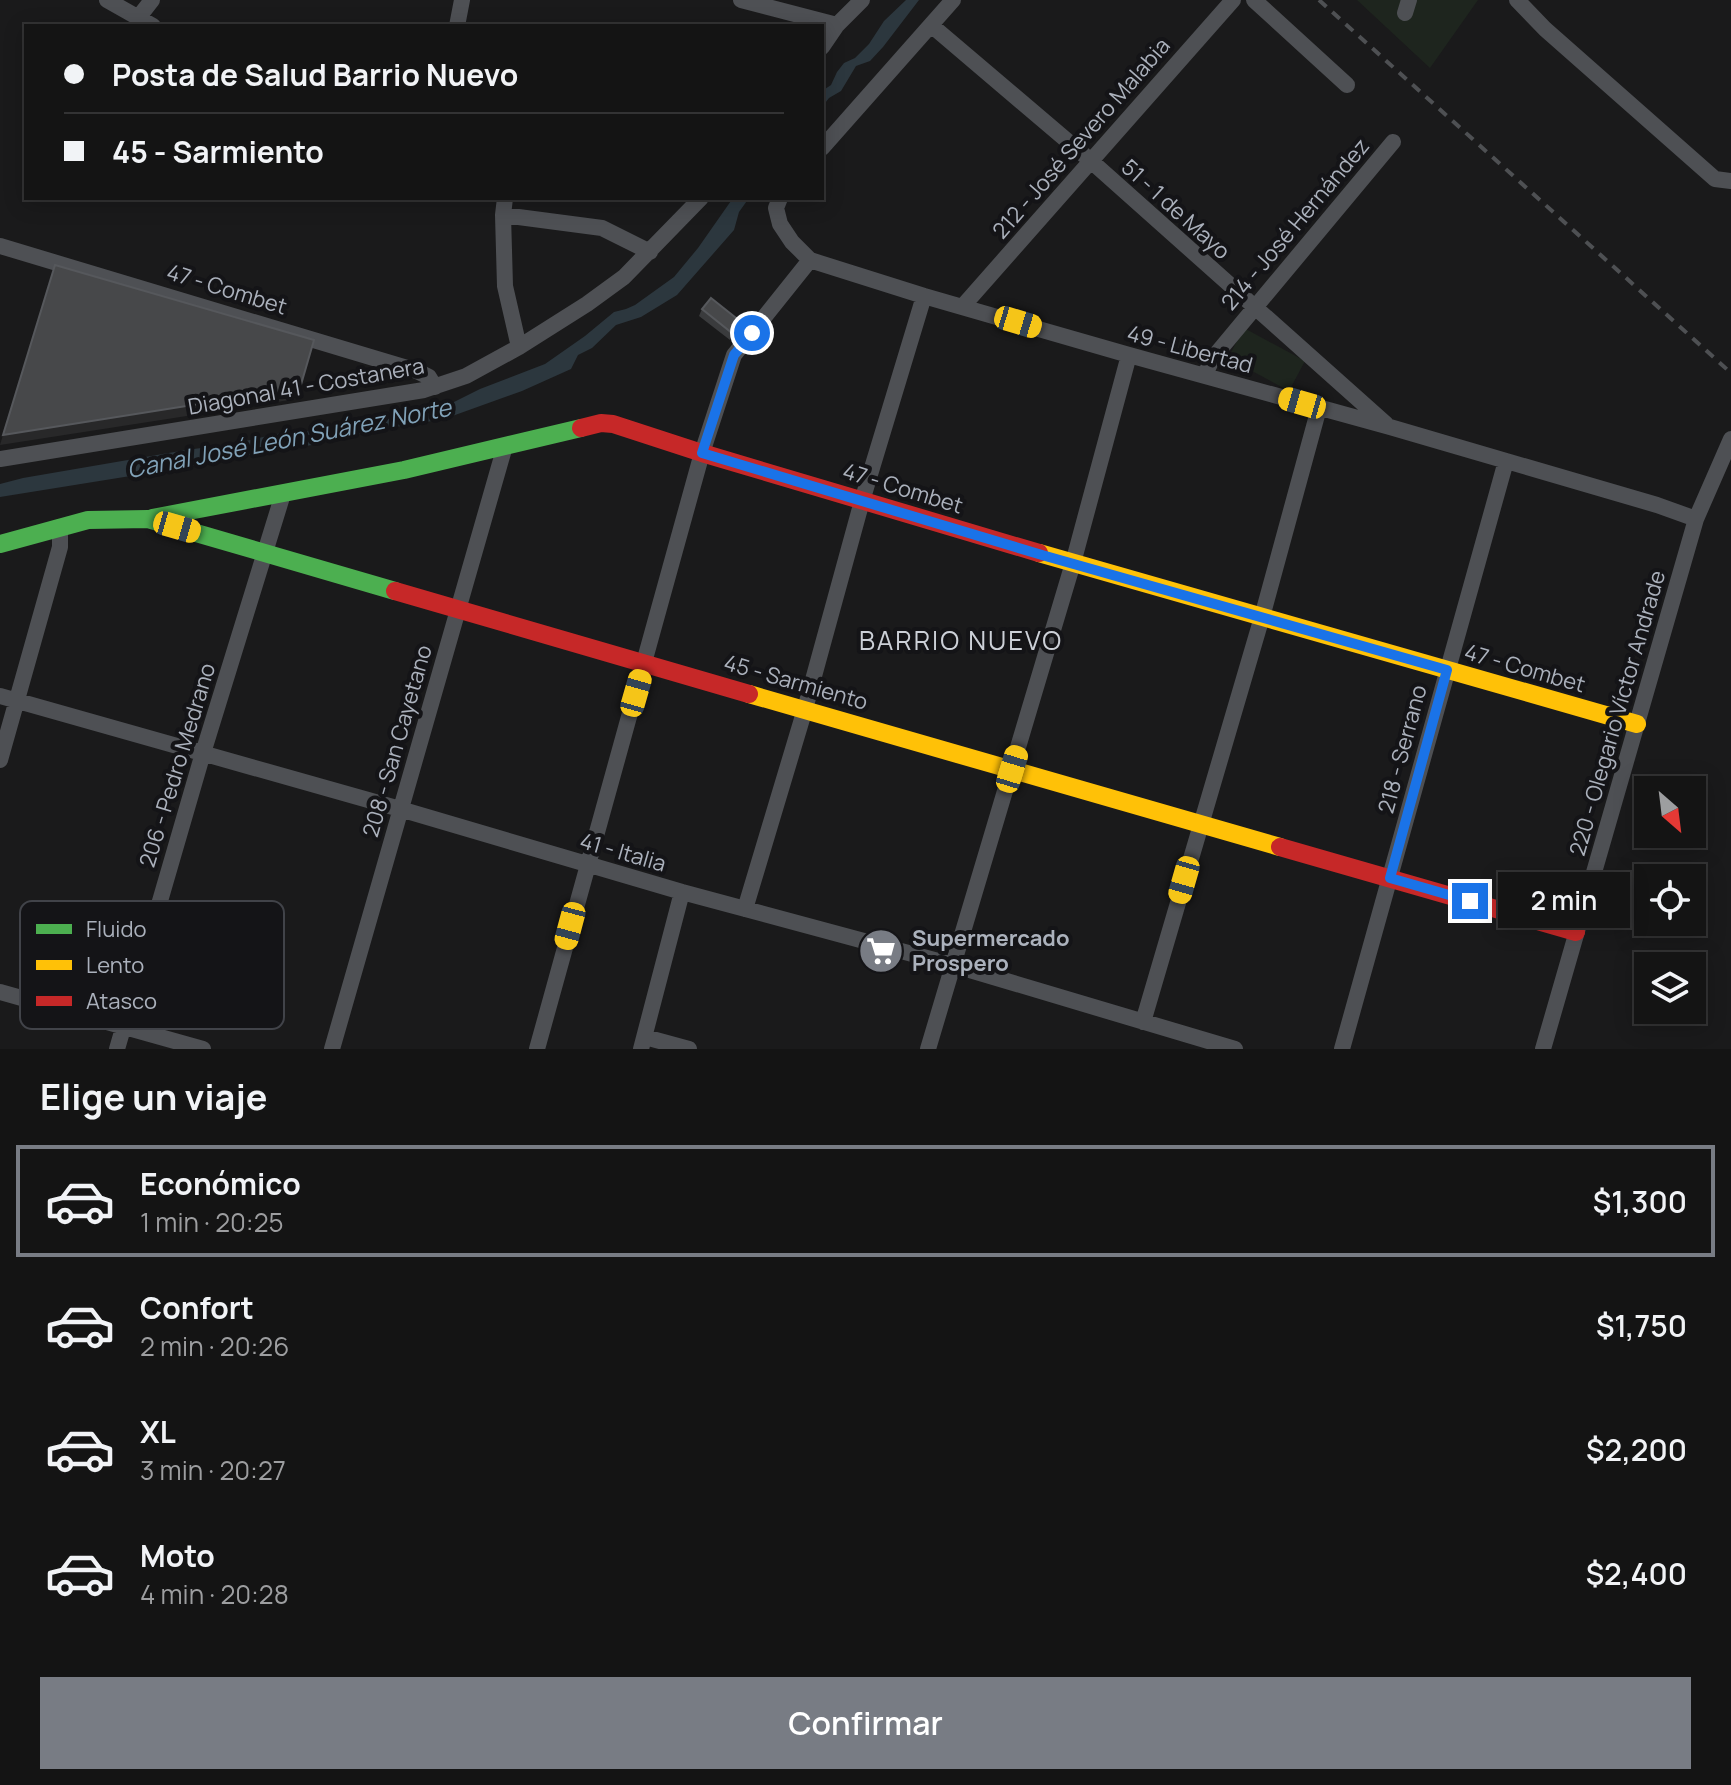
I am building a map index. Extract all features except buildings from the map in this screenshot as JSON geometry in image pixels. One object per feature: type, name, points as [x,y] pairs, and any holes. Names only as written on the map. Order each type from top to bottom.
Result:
[{"type":"street","points":[[107,0],[146,22],[152,0]]},
{"type":"street","points":[[457,24],[462,0]]},
{"type":"street","points":[[741,0],[837,25]]},
{"type":"street","points":[[824,44],[837,25],[862,0]]},
{"type":"street","points":[[824,146],[953,0]]},
{"type":"street","name":"212 - José Severo Malabia","points":[[963,306],[1233,0]]},
{"type":"street","points":[[1254,0],[1347,85]]},
{"type":"street","points":[[1517,0],[1556,39],[1715,179],[1731,181]]},
{"type":"street","name":"51 - 1 de Mayo","points":[[931,25],[1091,161],[1390,427]]},
{"type":"street","name":"214 - José Hernández","points":[[1205,375],[1212,359],[1393,142]]},
{"type":"street","points":[[505,200],[505,286],[519,347]]},
{"type":"street","name":"Diagonal 41 - Costanera","points":[[0,459],[435,387],[466,376],[519,347],[624,277],[699,200]]},
{"type":"street","points":[[537,1049],[702,453],[734,355],[810,260],[780,224],[776,208],[779,200]]},
{"type":"street","points":[[503,215],[602,228],[650,252]]},
{"type":"street","name":"47 - Combet","points":[[0,246],[417,371],[429,377],[435,387]]},
{"type":"street","name":"49 - Libertad","points":[[810,260],[924,296],[1390,427],[1696,519]]},
{"type":"street","points":[[745,909],[924,296]]},
{"type":"street","points":[[928,1049],[1073,563],[1129,355]]},
{"type":"street","points":[[1143,1022],[1262,617],[1319,408]]},
{"type":"street","name":"47 - Combet","points":[[148,519],[404,470],[601,423],[613,424],[1073,563],[1637,724]]},
{"type":"street","name":"220 - Olegario Víctor Andrade","points":[[1543,1049],[1696,519],[1731,439]]},
{"type":"street","name":"208 - San Cayetano","points":[[332,1049],[505,446]]},
{"type":"street","name":"218 - Serrano","points":[[1342,1049],[1506,461]]},
{"type":"street","name":"206 - Pedro Medrano","points":[[160,901],[283,494]]},
{"type":"street","name":"45 - Sarmiento","points":[[0,544],[88,520],[148,519],[1576,932]]},
{"type":"street","points":[[0,760],[60,547],[60,527]]},
{"type":"street","name":"41 - Italia","points":[[0,696],[682,892],[953,965],[1209,1045],[1235,1049]]},
{"type":"street","points":[[682,892],[643,1043],[689,1049]]},
{"type":"street","points":[[0,992],[20,998]]},
{"type":"street","name":"206 - Pedro Medrano","points":[[117,1049],[123,1029]]},
{"type":"street","points":[[131,1029],[203,1049]]},
{"type":"shaded area","points":[[1357,0],[1478,0],[1430,68]]},
{"type":"shaded area","points":[[1244,328],[1305,361],[1289,391],[1228,358]]},
{"type":"water","points":[[906,0],[919,0],[883,47],[870,61],[856,66],[841,91],[824,104],[824,90],[831,85],[844,63],[855,58],[869,44],[884,21]]},
{"type":"water","name":"Canal José León Suárez Norte","points":[[732,200],[748,200],[739,212],[734,230],[677,295],[641,317],[616,325],[592,348],[578,355],[571,369],[522,391],[444,419],[236,459],[0,497],[0,484],[23,478],[232,444],[286,432],[304,432],[331,424],[426,413],[545,364],[614,312],[635,305],[674,277]]},
{"type":"railway","points":[[1319,0],[1731,373]]},
{"type":"traffic: fast","points":[[152,518],[404,470],[581,428]]},
{"type":"traffic: fast","points":[[0,544],[88,520],[148,519],[395,591]]},
{"type":"traffic: slow","points":[[1039,553],[1637,724]]},
{"type":"traffic: slow","points":[[749,694],[1280,847]]},
{"type":"traffic: jam","points":[[581,428],[601,423],[613,424],[1039,553]]},
{"type":"traffic: jam","points":[[395,591],[749,694]]},
{"type":"traffic: jam","points":[[1280,847],[1576,932]]},
{"type":"place","name":"Supermercado Prospero","points":[[881,951]]},
{"type":"district","name":"BARRIO NUEVO","points":[[961,641]]},
{"type":"route","points":[[752,333],[734,355],[702,453],[1042,555],[1447,670],[1390,878],[1470,901]]}]
